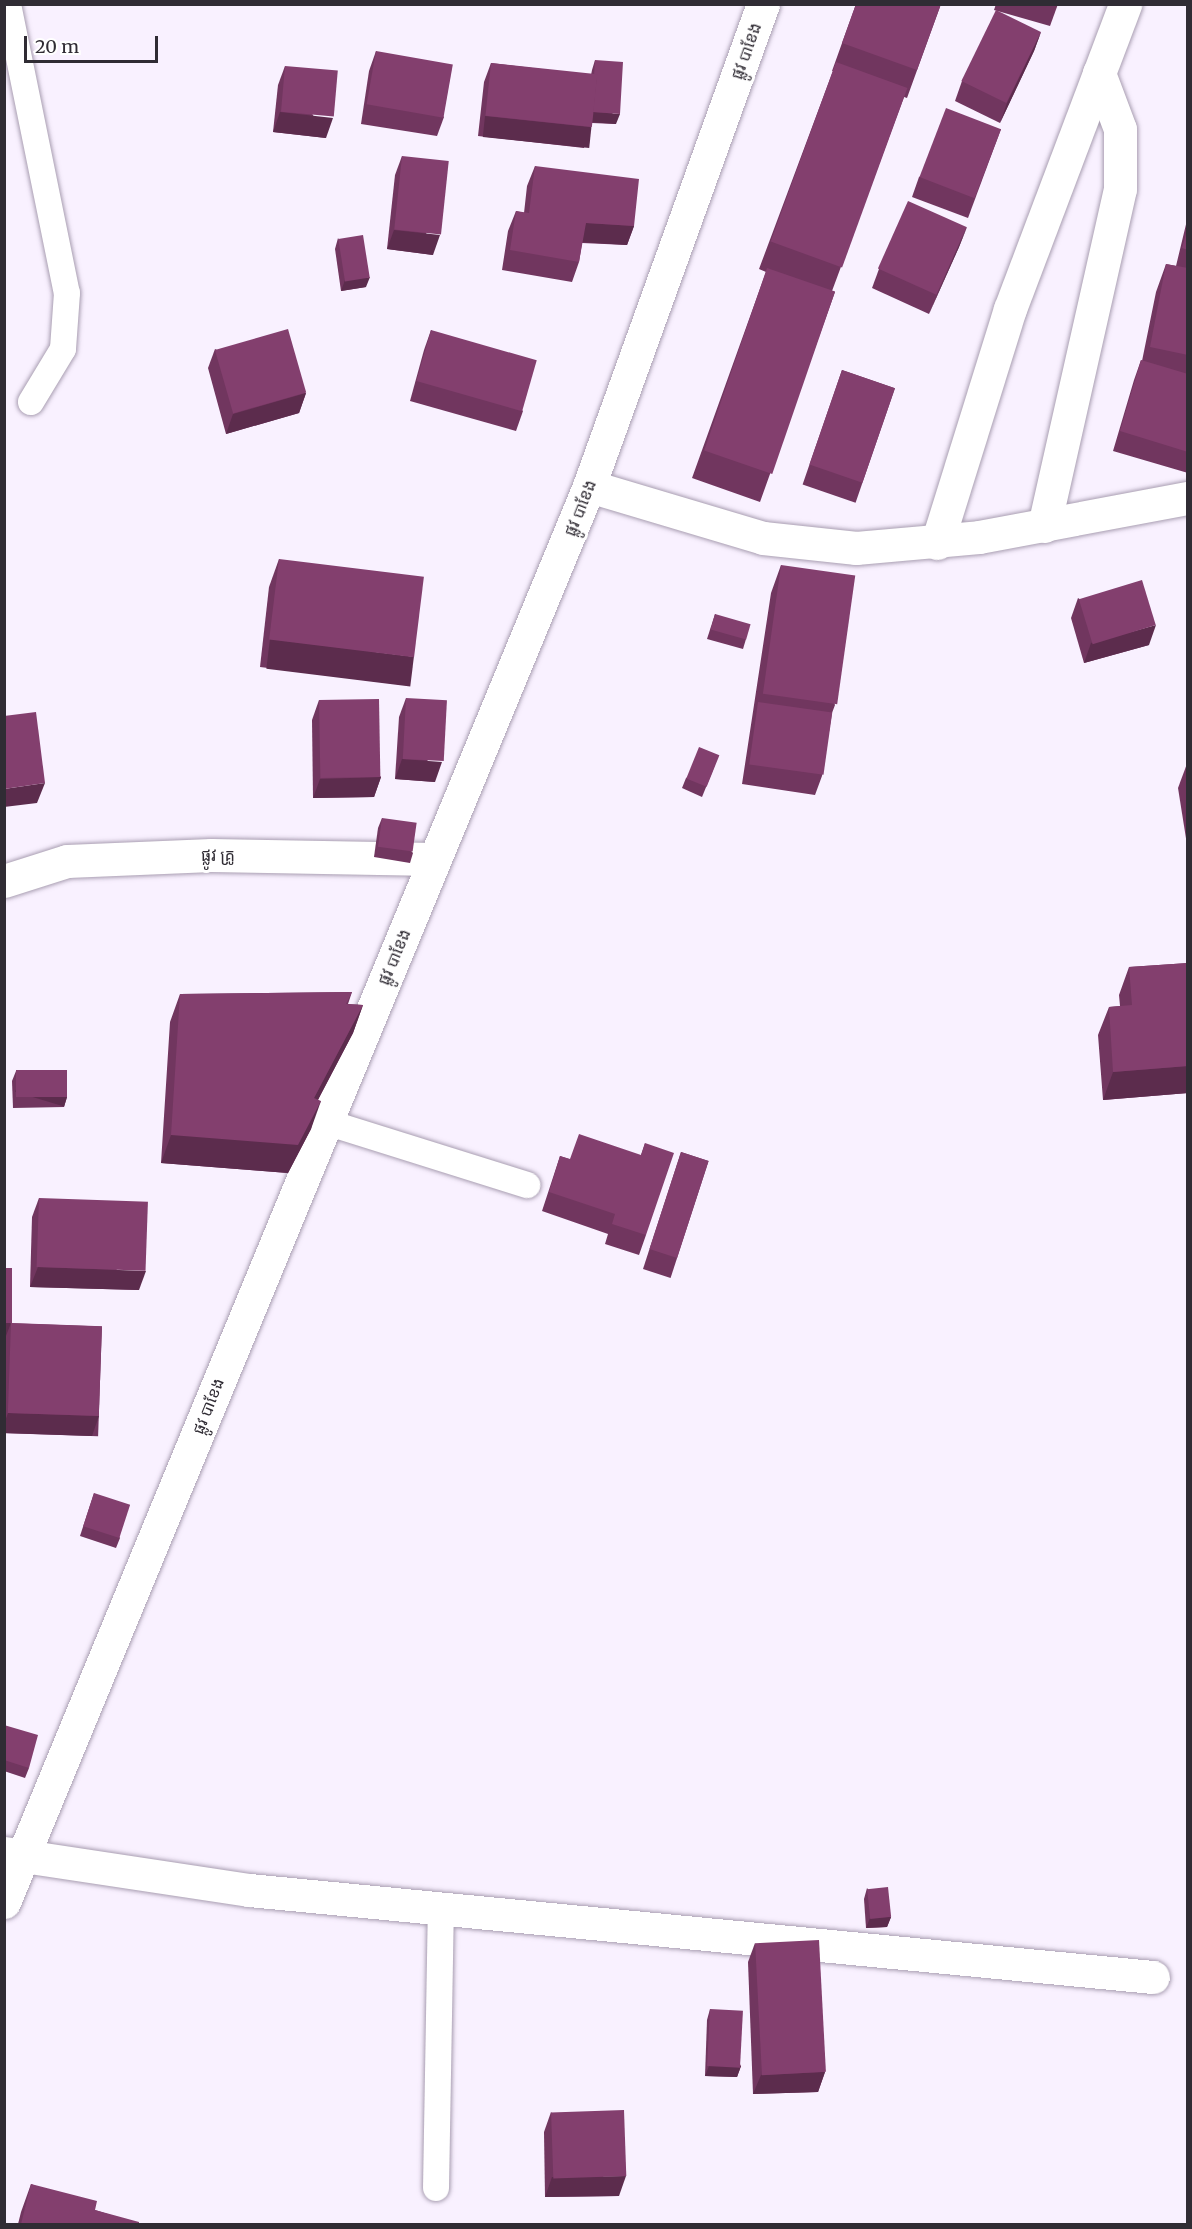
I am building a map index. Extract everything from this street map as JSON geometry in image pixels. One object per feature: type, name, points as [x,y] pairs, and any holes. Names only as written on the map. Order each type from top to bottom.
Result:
[{"type":"street","name":"ផ្លូវ បាខែង","points":[[4,1902],[13,1855],[326,1122],[589,486],[763,4]]},
{"type":"street","points":[[937,543],[1010,309],[1125,4]]},
{"type":"street","points":[[1044,526],[1120,189],[1120,129],[1099,73]]},
{"type":"street","points":[[589,486],[763,538],[856,548],[937,543],[1044,526],[1188,498]]},
{"type":"street","name":"ផ្លូវ គ្រូ","points":[[4,881],[67,861],[211,855],[434,859]]},
{"type":"street","points":[[13,1855],[249,1890],[1154,1977]]},
{"type":"lane","points":[[8,4],[67,293],[63,349],[31,402]]},
{"type":"lane","points":[[326,1122],[527,1185]]},
{"type":"lane","points":[[436,2188],[441,1907]]},
{"type":"building","points":[[856,4],[941,4],[917,70],[842,43]]},
{"type":"building","points":[[996,10],[1041,32],[1006,103],[961,81]]},
{"type":"building","points":[[376,51],[453,65],[443,118],[367,104]]},
{"type":"building","points":[[595,60],[623,62],[620,114],[593,112],[597,75],[594,75]]},
{"type":"building","points":[[836,62],[907,88],[842,267],[771,241]]},
{"type":"building","points":[[491,63],[597,74],[592,127],[485,116]]},
{"type":"building","points":[[285,66],[338,71],[334,116],[281,112]]},
{"type":"building","points":[[946,108],[1001,129],[975,198],[919,177]]},
{"type":"building","points":[[402,156],[449,161],[441,235],[394,230]]},
{"type":"building","points":[[535,166],[639,179],[634,226],[586,223],[579,262],[510,250],[516,211],[529,213]]},
{"type":"building","points":[[908,201],[966,227],[936,295],[878,269]]},
{"type":"building","points":[[1188,227],[1188,250],[1182,248]]},
{"type":"building","points":[[363,235],[370,277],[345,281],[338,239]]},
{"type":"building","points":[[1166,264],[1188,268],[1188,355],[1150,347]]},
{"type":"building","points":[[767,268],[835,291],[772,474],[704,450]]},
{"type":"building","points":[[288,329],[306,392],[233,413],[215,350]]},
{"type":"building","points":[[431,330],[537,360],[522,411],[416,381]]},
{"type":"building","points":[[1141,360],[1188,374],[1188,452],[1120,431]]},
{"type":"building","points":[[842,370],[895,388],[862,483],[809,465]]},
{"type":"building","points":[[279,559],[424,577],[414,657],[269,639]]},
{"type":"building","points":[[781,565],[855,575],[837,704],[763,694]]},
{"type":"building","points":[[1142,580],[1156,625],[1093,644],[1079,599]]},
{"type":"building","points":[[715,614],[751,624],[746,640],[711,629]]},
{"type":"building","points":[[406,698],[447,700],[444,761],[403,759]]},
{"type":"building","points":[[379,699],[380,777],[320,778],[319,700]]},
{"type":"building","points":[[758,702],[832,712],[824,775],[749,764]]},
{"type":"building","points":[[36,712],[45,783],[4,789],[4,716]]},
{"type":"building","points":[[699,747],[719,755],[707,787],[686,779]]},
{"type":"building","points":[[382,818],[417,823],[413,852],[378,847]]},
{"type":"building","points":[[1188,963],[1188,1066],[1113,1072],[1109,1007],[1132,1005],[1129,967]]},
{"type":"building","points":[[352,992],[346,1004],[363,1005],[314,1098],[321,1101],[298,1145],[171,1135],[180,994]]},
{"type":"building","points":[[16,1070],[67,1070],[67,1097],[16,1097]]},
{"type":"building","points":[[579,1134],[641,1155],[645,1143],[674,1153],[646,1235],[612,1224],[615,1214],[549,1192],[560,1156],[570,1159]]},
{"type":"building","points":[[681,1152],[709,1161],[677,1258],[649,1249]]},
{"type":"building","points":[[39,1198],[148,1202],[146,1271],[37,1267]]},
{"type":"building","points":[[4,1268],[12,1268],[12,1323],[4,1323]]},
{"type":"building","points":[[11,1323],[102,1326],[99,1416],[8,1413]]},
{"type":"building","points":[[94,1493],[130,1505],[119,1538],[83,1526]]},
{"type":"building","points":[[4,1725],[38,1735],[29,1768],[4,1760]]},
{"type":"building","points":[[888,1887],[891,1917],[870,1919],[867,1889]]},
{"type":"building","points":[[819,1940],[826,2072],[762,2075],[755,1943]]},
{"type":"building","points":[[710,2009],[743,2011],[740,2068],[707,2066]]},
{"type":"building","points":[[624,2110],[626,2176],[553,2179],[551,2113]]},
{"type":"building","points":[[31,2184],[97,2201],[95,2210],[139,2222],[139,2224],[21,2224]]}]
